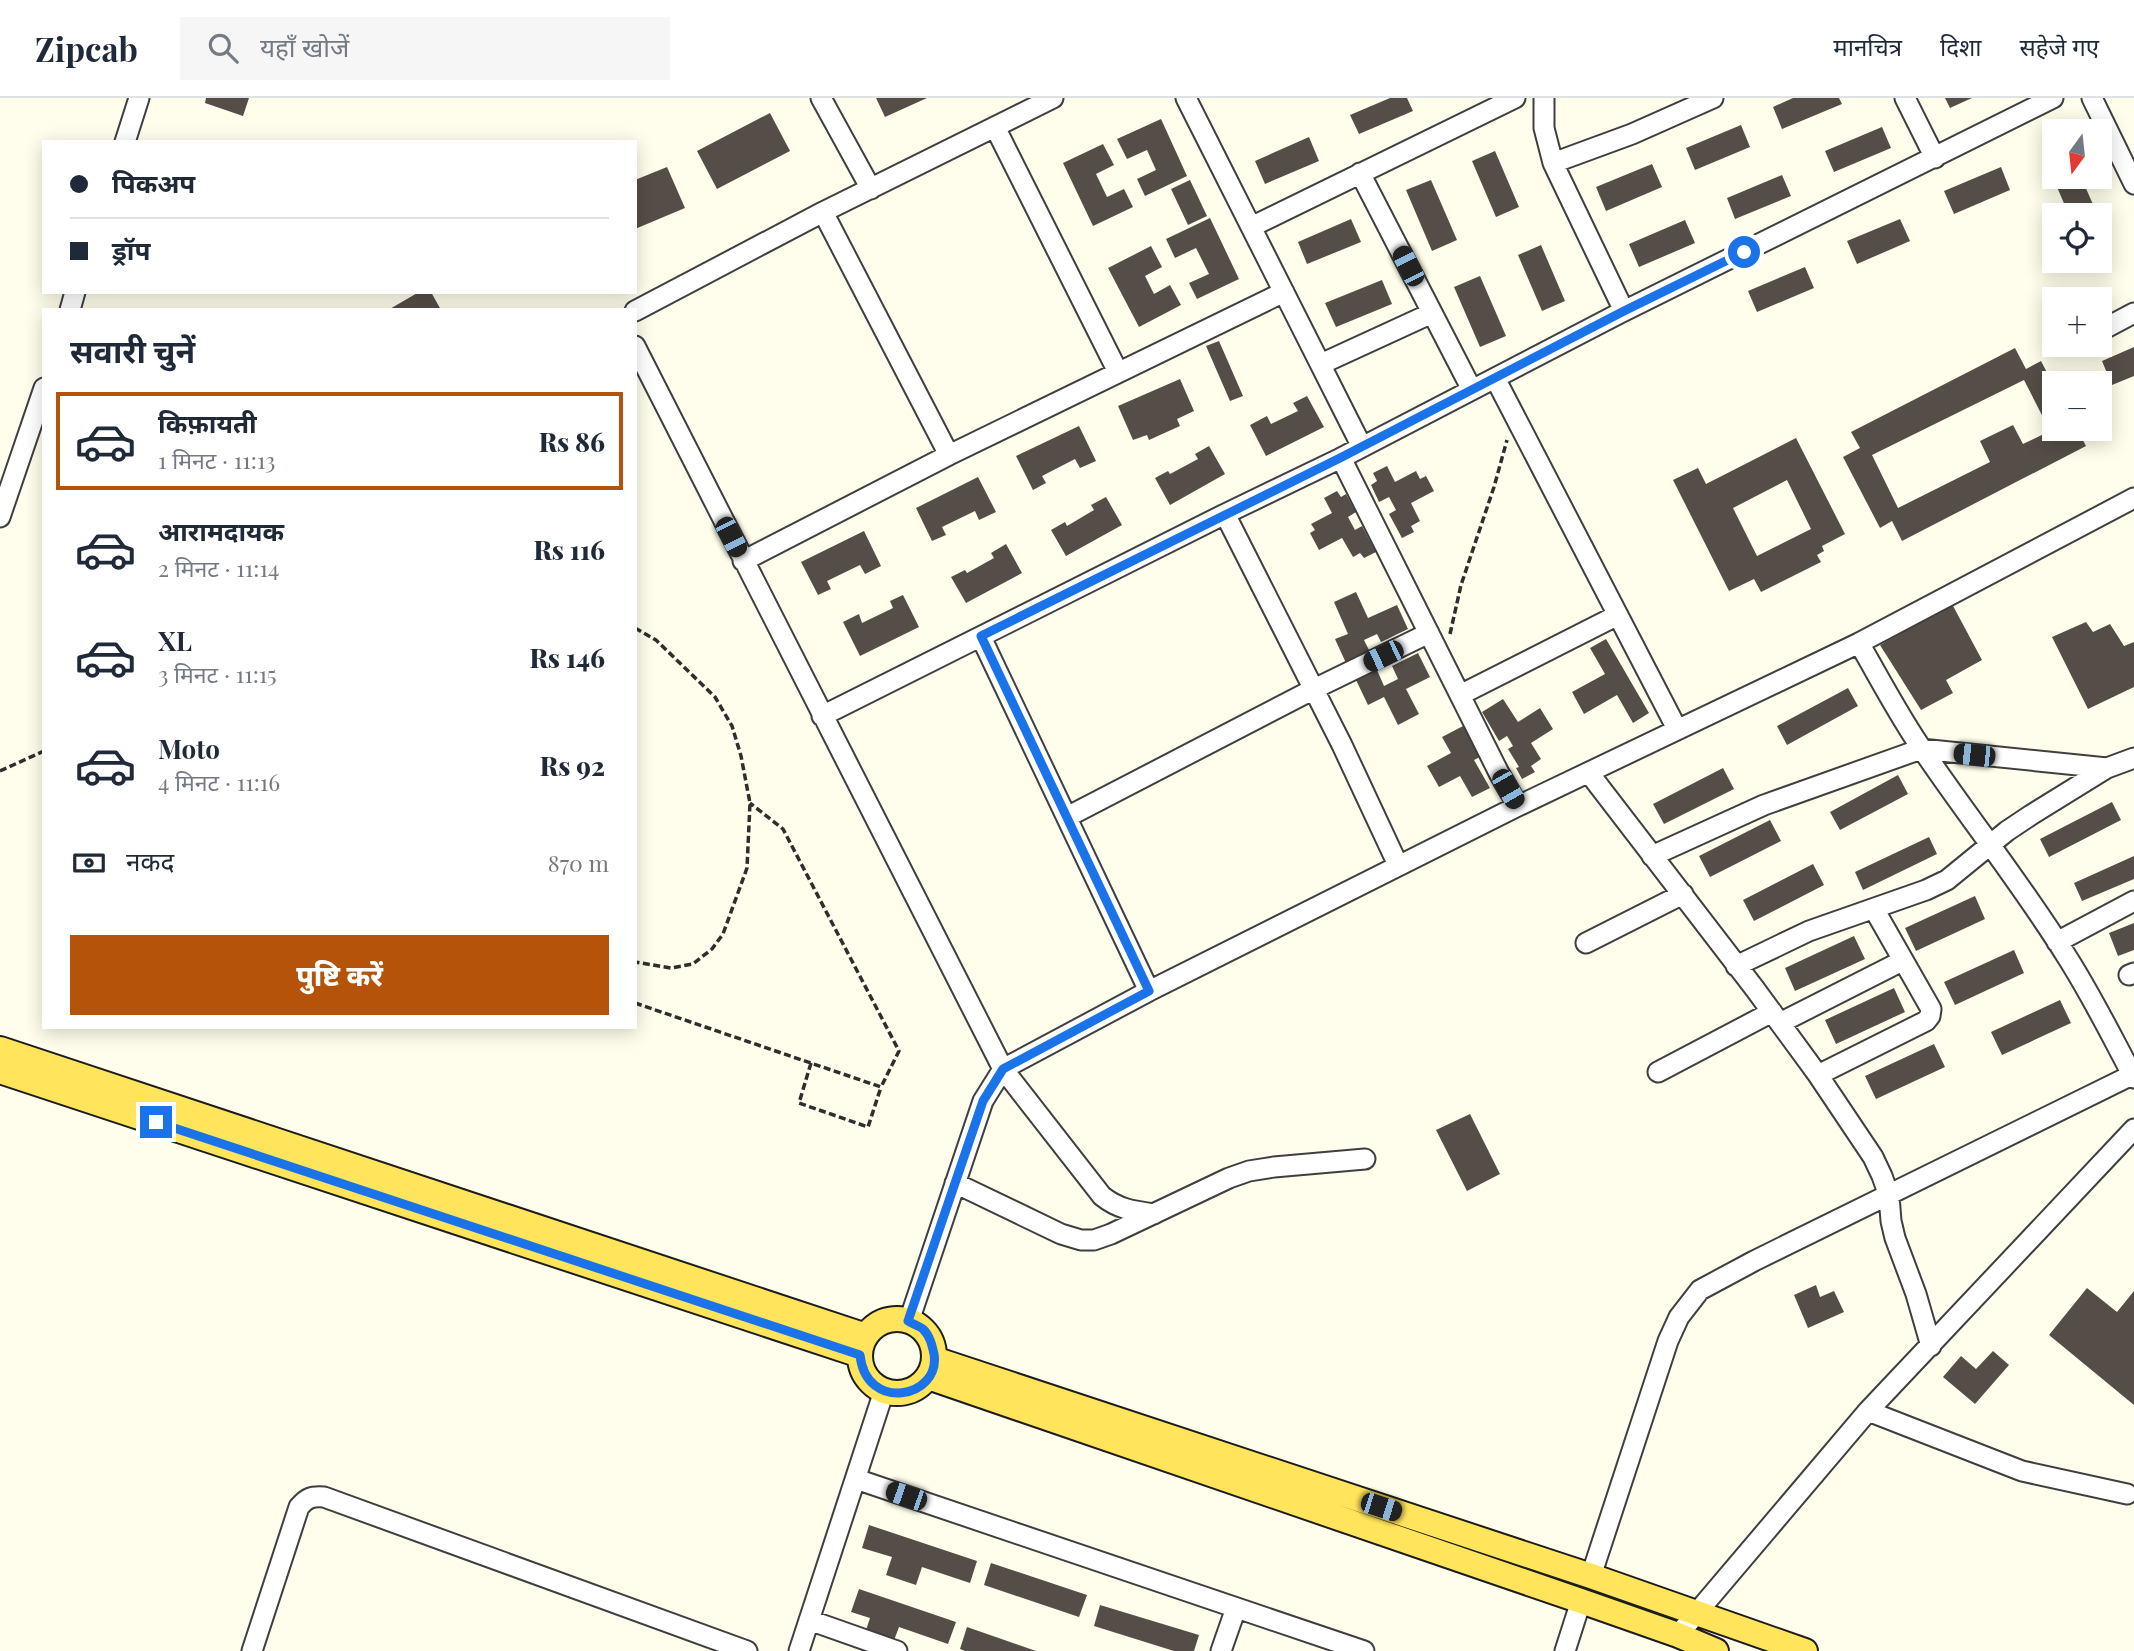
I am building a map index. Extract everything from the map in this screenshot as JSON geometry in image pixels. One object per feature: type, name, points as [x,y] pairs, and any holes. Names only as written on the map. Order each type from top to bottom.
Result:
[{"type":"main road","points":[[0,1049],[863,1345]]},
{"type":"main road","points":[[0,1071],[863,1345]]},
{"type":"main road","points":[[890,1320],[908,1321],[923,1329],[932,1343],[931,1368],[921,1385],[904,1393],[884,1391],[871,1383],[863,1370],[863,1345],[873,1329],[890,1320]]},
{"type":"main road","points":[[931,1368],[1591,1576],[1805,1651]]},
{"type":"main road","points":[[931,1368],[1678,1635],[1716,1651]]},
{"type":"street","points":[[126,140],[139,98]]},
{"type":"street","points":[[821,98],[871,189]]},
{"type":"street","points":[[637,310],[823,212],[1054,98]]},
{"type":"street","points":[[1186,98],[1363,447]]},
{"type":"street","points":[[1251,227],[1515,98]]},
{"type":"street","points":[[1544,98],[1544,128],[1553,163],[1624,311]]},
{"type":"street","points":[[1553,163],[1632,134],[1713,98]]},
{"type":"street","points":[[1905,98],[1935,158]]},
{"type":"street","points":[[822,716],[1363,447],[1624,311],[2053,98]]},
{"type":"street","points":[[2092,98],[2132,175]]},
{"type":"street","points":[[995,127],[1118,372]]},
{"type":"street","points":[[1360,173],[1472,390]]},
{"type":"street","points":[[823,212],[949,455]]},
{"type":"street","points":[[743,561],[949,455],[1284,292]]},
{"type":"street","points":[[1321,364],[1432,313]]},
{"type":"street","points":[[2112,325],[2134,313]]},
{"type":"street","points":[[637,350],[1003,1069],[1102,1196],[1125,1210],[1154,1214]]},
{"type":"street","points":[[1495,378],[1677,729]]},
{"type":"street","points":[[0,517],[42,397]]},
{"type":"street","points":[[26,442],[42,431]]},
{"type":"street","points":[[1340,458],[1518,806]]},
{"type":"street","points":[[908,1321],[983,1101],[1003,1069],[1149,991],[1398,865],[1859,643],[2134,498]]},
{"type":"street","points":[[1225,514],[1342,745],[1398,865]]},
{"type":"street","points":[[1460,695],[1618,615]]},
{"type":"street","points":[[1067,817],[1314,689],[1429,633]]},
{"type":"street","points":[[981,636],[1149,991]]},
{"type":"street","points":[[1591,1576],[1668,1341],[1679,1317],[1700,1290],[2133,1075],[2099,1010],[2057,942],[2006,865],[1989,846],[1922,750],[1859,643]]},
{"type":"street","points":[[1652,856],[1764,805],[1922,750],[2107,768],[2132,764]]},
{"type":"street","points":[[1736,965],[1809,931],[1947,880],[2031,815],[2107,768]]},
{"type":"street","points":[[1589,773],[1776,1018],[1873,1157],[1889,1196],[1895,1238],[1916,1294],[1931,1346]]},
{"type":"street","points":[[1586,943],[1683,894]]},
{"type":"street","points":[[2057,942],[2134,901]]},
{"type":"street","points":[[1818,1075],[1926,1021],[1930,1016],[1931,1009],[1874,909]]},
{"type":"street","points":[[1658,1072],[1902,961]]},
{"type":"street","points":[[1678,1635],[1868,1411],[2134,1129]]},
{"type":"street","points":[[955,1183],[1061,1234],[1081,1240],[1094,1240],[1248,1171],[1365,1159]]},
{"type":"street","points":[[799,1651],[884,1391]]},
{"type":"street","points":[[1868,1411],[2022,1471],[2127,1494]]},
{"type":"street","points":[[856,1479],[1364,1651]]},
{"type":"street","points":[[252,1651],[299,1507],[313,1496],[324,1497],[747,1651]]},
{"type":"street","points":[[1565,1651],[1581,1601]]},
{"type":"street","points":[[1222,1651],[1236,1608]]},
{"type":"street","points":[[809,1620],[897,1651]]},
{"type":"path","points":[[1444,663],[1461,585],[1494,487],[1514,414]]},
{"type":"path","points":[[637,629],[656,640],[715,697],[732,726],[750,803],[747,868],[723,934],[712,949],[693,964],[671,968],[637,962]]},
{"type":"path","points":[[0,771],[42,752]]},
{"type":"path","points":[[750,803],[783,829],[899,1051],[881,1087],[868,1127],[799,1103],[811,1063]]},
{"type":"path","points":[[637,1004],[881,1087]]},
{"type":"building","points":[[206,98],[249,98],[243,116],[205,103]]},
{"type":"building","points":[[876,98],[927,98],[885,117]]},
{"type":"building","points":[[1390,98],[1407,98],[1413,111],[1359,134],[1350,115]]},
{"type":"building","points":[[1793,98],[1839,98],[1842,104],[1782,129],[1773,107]]},
{"type":"building","points":[[1945,98],[1972,98],[1950,108]]},
{"type":"building","points":[[770,113],[790,151],[717,189],[697,151]]},
{"type":"building","points":[[1161,119],[1187,176],[1145,196],[1137,179],[1156,170],[1147,150],[1127,159],[1117,139]]},
{"type":"building","points":[[1741,125],[1750,147],[1695,170],[1686,148]]},
{"type":"building","points":[[1882,127],[1891,148],[1834,172],[1825,151]]},
{"type":"building","points":[[1309,137],[1319,161],[1265,184],[1255,161]]},
{"type":"building","points":[[1103,144],[1114,165],[1096,174],[1107,197],[1124,189],[1133,207],[1093,226],[1063,163]]},
{"type":"building","points":[[1495,151],[1519,207],[1496,217],[1472,161]]},
{"type":"building","points":[[1652,164],[1662,187],[1606,211],[1596,187]]},
{"type":"building","points":[[667,167],[685,208],[637,228],[637,179]]},
{"type":"building","points":[[2001,167],[2010,190],[1954,214],[1944,191]]},
{"type":"building","points":[[1782,175],[1791,196],[1735,219],[1727,198]]},
{"type":"building","points":[[1190,180],[1207,216],[1188,225],[1171,189]]},
{"type":"building","points":[[1431,180],[1457,240],[1432,251],[1406,190]]},
{"type":"building","points":[[2058,189],[2086,189],[2092,203],[2064,203]]},
{"type":"building","points":[[1210,218],[1239,279],[1197,299],[1189,283],[1209,274],[1196,248],[1175,258],[1166,239]]},
{"type":"building","points":[[1351,219],[1361,242],[1307,264],[1298,242]]},
{"type":"building","points":[[1900,219],[1910,241],[1857,264],[1847,241]]},
{"type":"building","points":[[1685,220],[1695,243],[1639,267],[1629,244]]},
{"type":"building","points":[[1541,245],[1565,301],[1542,311],[1518,255]]},
{"type":"building","points":[[1151,246],[1162,267],[1145,276],[1154,294],[1170,285],[1181,305],[1139,327],[1108,268]]},
{"type":"building","points":[[1805,267],[1814,288],[1757,312],[1748,291]]},
{"type":"building","points":[[1480,276],[1506,336],[1480,347],[1454,287]]},
{"type":"building","points":[[1382,280],[1392,304],[1336,327],[1325,303]]},
{"type":"building","points":[[416,294],[432,294],[440,308],[391,308]]},
{"type":"building","points":[[1219,341],[1243,396],[1230,401],[1206,346]]},
{"type":"building","points":[[2134,347],[2134,376],[2112,385],[2112,371],[2106,371],[2102,361]]},
{"type":"building","points":[[2015,348],[2026,369],[2041,361],[2046,371],[2042,371],[2042,415],[2024,380],[1872,455],[1898,508],[1990,462],[1980,441],[2013,425],[2023,444],[2042,435],[2042,441],[2083,441],[2086,446],[1902,541],[1892,521],[1880,528],[1843,457],[1860,448],[1851,432]]},
{"type":"building","points":[[1180,379],[1194,411],[1177,419],[1180,426],[1149,440],[1147,435],[1133,440],[1118,406]]},
{"type":"building","points":[[1307,396],[1324,427],[1266,456],[1250,425],[1267,416],[1271,424],[1298,411],[1293,403]]},
{"type":"building","points":[[1079,426],[1096,461],[1080,468],[1075,459],[1042,476],[1046,483],[1033,490],[1016,456]]},
{"type":"building","points":[[1796,438],[1845,534],[1822,546],[1824,551],[1817,555],[1821,562],[1761,592],[1754,579],[1729,591],[1673,480],[1698,468],[1706,484]],"holes":[[[1787,480],[1811,529],[1757,556],[1733,508]]]},
{"type":"building","points":[[1209,446],[1225,474],[1170,505],[1155,478],[1168,471],[1170,474],[1198,459],[1195,454]]},
{"type":"building","points":[[1387,466],[1395,482],[1416,471],[1420,479],[1426,476],[1434,491],[1411,503],[1420,521],[1411,526],[1414,532],[1402,538],[1389,514],[1396,510],[1389,497],[1379,502],[1371,485],[1377,481],[1373,473]]},
{"type":"building","points":[[978,477],[996,512],[979,520],[975,511],[942,527],[946,535],[932,541],[916,508]]},
{"type":"building","points":[[1337,491],[1341,497],[1346,494],[1356,512],[1348,517],[1355,530],[1362,526],[1376,552],[1364,558],[1360,553],[1353,557],[1342,538],[1319,550],[1310,533],[1315,530],[1311,524],[1332,513],[1324,498]]},
{"type":"building","points":[[1106,497],[1122,525],[1066,556],[1051,530],[1065,522],[1067,526],[1094,510],[1091,505]]},
{"type":"building","points":[[864,531],[881,566],[865,574],[860,565],[827,581],[831,589],[818,595],[801,562]]},
{"type":"building","points":[[1006,544],[1022,573],[966,603],[951,577],[965,570],[967,573],[994,558],[991,553]]},
{"type":"building","points":[[1356,592],[1368,618],[1397,605],[1408,629],[1381,642],[1377,634],[1364,640],[1370,652],[1346,663],[1335,639],[1348,634],[1334,602]]},
{"type":"building","points":[[903,595],[919,627],[860,656],[843,622],[859,614],[862,623],[893,608],[890,601]]},
{"type":"building","points":[[1952,604],[1982,660],[1946,680],[1953,693],[1921,710],[1880,645]]},
{"type":"building","points":[[2086,622],[2093,632],[2110,624],[2124,646],[2134,642],[2134,687],[2088,709],[2052,637]]},
{"type":"building","points":[[1606,639],[1649,713],[1633,723],[1617,695],[1584,714],[1572,692],[1605,674],[1590,648]]},
{"type":"building","points":[[1418,653],[1430,677],[1406,689],[1419,714],[1398,725],[1384,697],[1368,705],[1356,680],[1377,670],[1384,686],[1398,679],[1392,666]]},
{"type":"building","points":[[1848,688],[1858,706],[1787,745],[1777,726]]},
{"type":"building","points":[[1503,699],[1518,722],[1540,708],[1553,729],[1531,743],[1541,759],[1531,766],[1535,772],[1522,779],[1516,768],[1519,767],[1508,749],[1513,746],[1507,736],[1499,741],[1482,712]]},
{"type":"building","points":[[1465,725],[1482,756],[1474,760],[1490,788],[1472,797],[1460,776],[1439,787],[1427,766],[1451,753],[1442,737]]},
{"type":"building","points":[[1723,768],[1734,789],[1664,824],[1653,804]]},
{"type":"building","points":[[1898,775],[1908,794],[1840,830],[1830,812]]},
{"type":"building","points":[[2112,802],[2121,820],[2049,857],[2040,839]]},
{"type":"building","points":[[1770,820],[1781,841],[1710,877],[1699,856]]},
{"type":"building","points":[[1929,837],[1937,854],[1863,890],[1855,872]]},
{"type":"building","points":[[2134,856],[2134,879],[2082,901],[2074,883]]},
{"type":"building","points":[[1813,864],[1824,885],[1754,921],[1743,900]]},
{"type":"building","points":[[1975,896],[1985,919],[1916,951],[1905,928]]},
{"type":"building","points":[[2134,923],[2134,950],[2118,956],[2109,933]]},
{"type":"building","points":[[1854,936],[1865,959],[1795,991],[1785,968]]},
{"type":"building","points":[[2014,950],[2024,973],[1955,1005],[1944,982]]},
{"type":"building","points":[[1894,988],[1905,1012],[1836,1044],[1825,1020]]},
{"type":"building","points":[[2060,1000],[2071,1023],[2002,1055],[1991,1032]]},
{"type":"building","points":[[1934,1044],[1945,1067],[1876,1099],[1865,1076]]},
{"type":"building","points":[[1470,1114],[1500,1174],[1467,1191],[1436,1130]]},
{"type":"building","points":[[1816,1285],[1820,1297],[1834,1291],[1844,1312],[1808,1328],[1794,1295]]},
{"type":"building","points":[[2087,1288],[2117,1312],[2134,1291],[2134,1405],[2049,1335]]},
{"type":"building","points":[[1993,1351],[2009,1365],[1975,1404],[1943,1377],[1961,1356],[1976,1369]]},
{"type":"building","points":[[869,1525],[977,1561],[970,1583],[922,1567],[916,1585],[886,1575],[892,1557],[862,1548]]},
{"type":"building","points":[[991,1563],[1087,1595],[1079,1617],[984,1585]]},
{"type":"building","points":[[859,1589],[956,1622],[948,1644],[899,1627],[893,1643],[865,1633],[870,1618],[851,1612]]},
{"type":"building","points":[[1100,1605],[1199,1635],[1194,1651],[1174,1651],[1094,1626]]},
{"type":"building","points":[[967,1627],[1036,1651],[965,1651],[960,1649]]},
{"type":"route","points":[[156,1122],[860,1355],[863,1370],[877,1387],[894,1393],[913,1390],[928,1377],[934,1359],[932,1343],[923,1329],[908,1321],[983,1101],[991,1086],[1003,1069],[1149,991],[981,636],[1340,458],[1744,252]]}]
